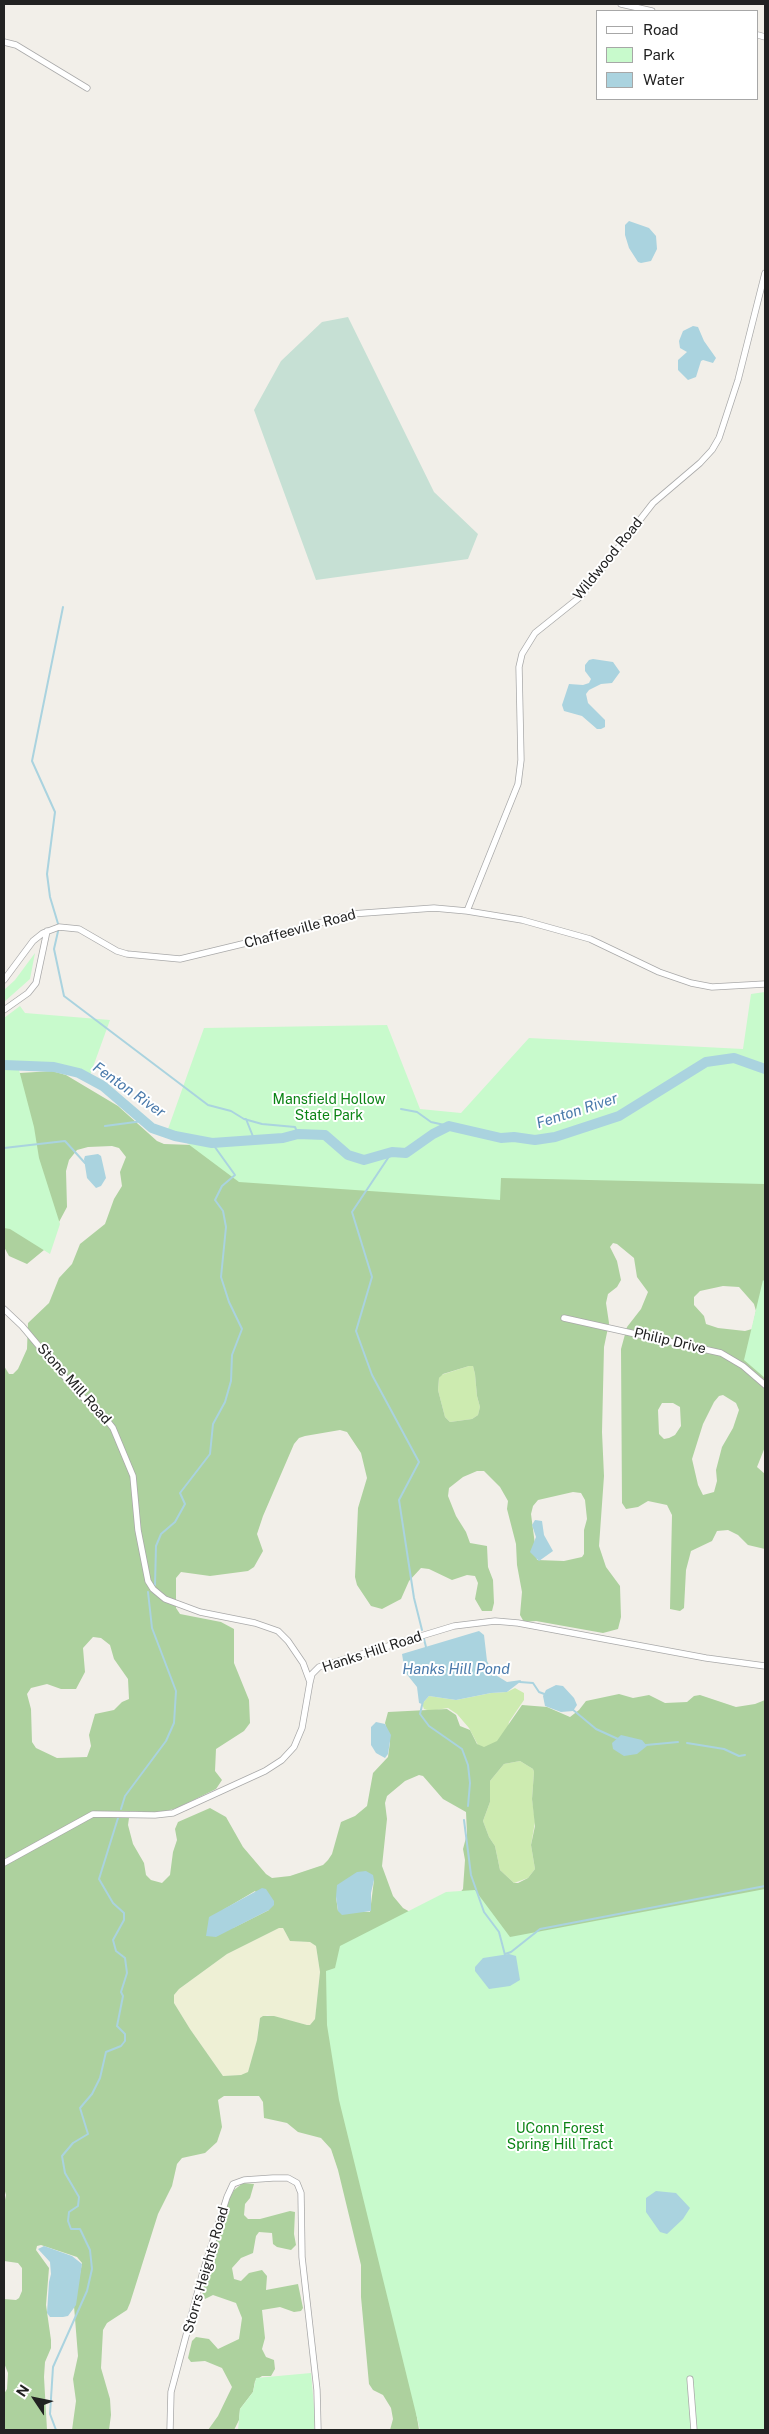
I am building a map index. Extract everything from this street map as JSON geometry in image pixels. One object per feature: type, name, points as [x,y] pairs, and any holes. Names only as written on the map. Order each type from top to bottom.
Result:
[{"type":"street","points":[[621,4],[648,10]]},
{"type":"street","points":[[4,42],[16,45],[87,88]]},
{"type":"street","name":"Wildwood Road","points":[[467,911],[518,784],[521,760],[519,667],[522,654],[535,633],[580,596],[653,503],[700,463],[712,450],[719,438],[735,389],[765,273]]},
{"type":"street","name":"Chaffeeville Road","points":[[47,931],[59,927],[79,929],[117,951],[139,956],[180,959],[254,942],[351,914],[434,908],[522,920],[590,939],[659,972],[691,983],[719,987],[765,984]]},
{"type":"street","points":[[4,980],[33,941],[47,931]]},
{"type":"street","points":[[4,1010],[28,993],[38,981],[47,931]]},
{"type":"street","name":"Stone Mill Road","points":[[4,1309],[22,1326],[79,1394],[102,1414],[114,1428],[133,1476],[138,1530],[148,1581],[153,1589],[165,1599],[206,1614],[273,1628],[286,1638],[304,1662],[310,1682]]},
{"type":"street","name":"Philip Drive","points":[[564,1318],[721,1353],[743,1366],[765,1385]]},
{"type":"street","name":"Hanks Hill Road","points":[[4,1863],[93,1814],[154,1815],[173,1813],[265,1771],[282,1760],[294,1747],[302,1728],[312,1674],[319,1667],[454,1626],[494,1621],[518,1623],[706,1658],[765,1666]]},
{"type":"street","points":[[304,1662],[311,1667],[319,1667]]},
{"type":"street","name":"Storrs Heights Road","points":[[170,2430],[171,2392],[203,2272],[226,2197],[234,2184],[244,2180],[273,2178],[288,2178],[297,2183],[301,2193],[302,2257],[317,2390],[318,2430]]},
{"type":"street","points":[[690,2379],[694,2430]]},
{"type":"green space","points":[[348,317],[434,492],[478,534],[468,559],[316,580],[254,410],[281,361],[322,322]]},
{"type":"green space","points":[[35,953],[30,979],[4,1002],[4,990],[15,980]]},
{"type":"green space","name":"Mansfield Hollow State Park","points":[[765,992],[765,1184],[501,1178],[500,1200],[239,1182],[168,1129],[204,1028],[387,1025],[420,1109],[461,1113],[529,1038],[743,1049],[751,994]]},
{"type":"green space","points":[[20,1006],[25,1013],[110,1020],[89,1078],[57,1068],[18,1066],[34,1127],[39,1158],[60,1224],[50,1254],[10,1229],[4,1228],[4,1018]]},
{"type":"green space","points":[[765,1070],[765,1447],[757,1467],[765,1474],[765,1549],[748,1545],[738,1535],[728,1530],[717,1531],[712,1541],[691,1551],[686,1570],[684,1608],[680,1611],[670,1609],[672,1515],[667,1505],[648,1501],[638,1507],[626,1509],[622,1503],[621,1349],[627,1327],[641,1309],[648,1292],[637,1277],[634,1258],[617,1244],[613,1243],[610,1247],[617,1261],[621,1280],[617,1287],[608,1294],[606,1303],[609,1323],[604,1347],[602,1432],[604,1476],[599,1546],[606,1567],[620,1586],[621,1617],[618,1629],[603,1633],[536,1621],[524,1622],[520,1615],[522,1592],[517,1565],[516,1544],[507,1509],[508,1501],[500,1487],[484,1471],[477,1471],[463,1477],[449,1488],[448,1496],[470,1543],[487,1546],[488,1567],[493,1580],[494,1603],[492,1611],[482,1611],[475,1599],[478,1583],[475,1576],[467,1575],[452,1580],[429,1569],[421,1568],[409,1581],[401,1599],[382,1609],[371,1606],[357,1585],[355,1577],[358,1508],[367,1478],[361,1453],[347,1432],[340,1430],[299,1438],[294,1444],[263,1516],[257,1534],[263,1551],[254,1567],[248,1571],[210,1576],[181,1572],[176,1578],[176,1608],[180,1614],[221,1622],[234,1629],[234,1663],[249,1700],[250,1723],[244,1731],[216,1749],[215,1771],[222,1780],[216,1789],[177,1808],[159,1813],[130,1811],[128,1825],[133,1844],[144,1863],[146,1875],[151,1880],[162,1883],[170,1875],[173,1852],[177,1840],[175,1829],[178,1822],[210,1808],[226,1817],[243,1847],[266,1874],[272,1878],[290,1876],[323,1865],[332,1854],[341,1822],[355,1816],[367,1806],[373,1773],[388,1757],[390,1742],[385,1723],[388,1712],[447,1709],[456,1715],[460,1726],[470,1730],[477,1744],[484,1747],[497,1741],[522,1705],[547,1707],[570,1717],[586,1701],[619,1694],[633,1698],[649,1695],[665,1703],[687,1702],[694,1696],[700,1695],[736,1707],[755,1704],[765,1700],[765,2100],[408,2360],[419,2430],[390,2430],[393,2419],[391,2408],[383,2395],[373,2390],[369,2384],[361,2297],[361,2265],[338,2170],[331,2149],[321,2138],[298,2132],[287,2123],[264,2118],[263,2102],[259,2096],[224,2096],[218,2100],[222,2127],[217,2142],[205,2153],[182,2158],[177,2164],[172,2186],[158,2214],[127,2310],[107,2323],[103,2330],[101,2368],[110,2399],[111,2415],[109,2430],[72,2430],[76,2401],[73,2379],[78,2356],[74,2306],[82,2263],[77,2257],[41,2245],[37,2246],[36,2250],[49,2268],[46,2305],[51,2348],[45,2362],[44,2377],[47,2430],[4,2430],[4,2394],[7,2389],[8,2373],[4,2363],[4,2299],[16,2300],[19,2298],[22,2291],[22,2268],[18,2263],[4,2261],[4,2205],[6,2195],[4,2188],[4,1366],[9,1374],[13,1374],[18,1369],[27,1349],[28,1323],[49,1303],[59,1278],[72,1264],[80,1244],[105,1224],[114,1199],[122,1186],[120,1172],[126,1157],[119,1148],[112,1146],[88,1147],[77,1150],[69,1160],[66,1171],[67,1207],[44,1250],[27,1264],[9,1256],[4,1247],[4,1074],[52,1071],[66,1075],[118,1106],[157,1141],[164,1144],[279,1145]],"holes":[[[723,1286],[739,1287],[754,1304],[756,1311],[752,1329],[745,1331],[718,1328],[706,1324],[704,1316],[694,1305],[694,1297],[700,1291]],[[473,1366],[480,1407],[478,1415],[472,1419],[450,1422],[445,1417],[438,1390],[439,1378],[443,1374]],[[723,1395],[736,1403],[739,1410],[733,1428],[722,1447],[716,1470],[717,1481],[714,1492],[703,1495],[698,1485],[692,1459],[703,1424],[719,1396]],[[662,1403],[673,1403],[680,1407],[681,1426],[675,1435],[664,1439],[659,1434],[658,1410]],[[573,1492],[581,1493],[585,1500],[587,1519],[584,1530],[584,1554],[582,1557],[564,1561],[537,1560],[531,1514],[533,1506],[538,1500]],[[93,1637],[101,1638],[110,1645],[114,1659],[128,1679],[129,1699],[122,1702],[114,1710],[95,1714],[89,1735],[91,1746],[87,1757],[57,1758],[36,1748],[32,1742],[31,1709],[27,1694],[31,1688],[47,1684],[61,1689],[76,1689],[85,1672],[83,1648]],[[520,1761],[533,1769],[532,1799],[535,1826],[531,1845],[535,1869],[528,1878],[518,1883],[514,1883],[500,1870],[495,1846],[489,1837],[483,1821],[490,1802],[490,1781],[504,1764]],[[419,1775],[423,1776],[443,1799],[466,1812],[467,1834],[463,1849],[465,1860],[463,1889],[458,1895],[410,1912],[403,1908],[393,1896],[382,1866],[387,1819],[385,1803],[387,1796],[405,1781]],[[374,1880],[370,1912],[338,1911],[336,1897]],[[255,1891],[269,1910],[233,1928],[223,1910]],[[279,1928],[283,1928],[290,1941],[310,1942],[316,1946],[320,1972],[315,2019],[310,2025],[307,2025],[274,2016],[263,2016],[260,2018],[257,2040],[248,2072],[241,2075],[223,2076],[174,2003],[174,1995],[179,1989],[227,1954]]]},
{"type":"green space","points":[[763,1280],[765,1282],[765,1378],[744,1360]]},
{"type":"green space","points":[[473,1366],[475,1374],[480,1407],[478,1415],[472,1419],[450,1422],[445,1417],[438,1390],[439,1378],[441,1375]]},
{"type":"green space","points":[[515,1688],[524,1693],[524,1700],[509,1722],[505,1743],[480,1749],[469,1728],[457,1714],[448,1708],[430,1711],[424,1709],[422,1704],[429,1696],[456,1700],[507,1692]]},
{"type":"green space","points":[[520,1761],[533,1769],[534,1772],[532,1799],[535,1822],[531,1845],[535,1869],[528,1878],[514,1883],[500,1870],[495,1846],[489,1837],[483,1821],[490,1802],[490,1781],[504,1764]]},
{"type":"green space","name":"UConn Forest Spring Hill Tract","points":[[765,1889],[765,2430],[420,2430],[339,2100],[327,2025],[326,1971],[335,1968],[340,1946],[446,1892],[475,1890],[510,1937]]},
{"type":"green space","points":[[279,1928],[283,1928],[290,1941],[310,1942],[316,1946],[320,1972],[315,2019],[310,2025],[307,2025],[267,2015],[259,2021],[257,2040],[248,2072],[245,2075],[223,2076],[174,2003],[174,1995],[179,1989],[227,1954]]},
{"type":"green space","points":[[243,2183],[254,2184],[250,2198],[245,2204],[244,2215],[248,2219],[260,2219],[290,2211],[295,2212],[294,2234],[296,2245],[291,2250],[277,2247],[273,2244],[272,2233],[259,2232],[256,2236],[253,2253],[241,2258],[232,2268],[234,2279],[241,2281],[249,2273],[262,2270],[267,2276],[266,2290],[298,2284],[303,2308],[301,2311],[294,2312],[280,2307],[262,2310],[265,2338],[262,2349],[266,2357],[274,2360],[275,2369],[271,2376],[262,2376],[255,2381],[253,2392],[240,2409],[239,2420],[234,2430],[208,2430],[218,2416],[232,2387],[222,2368],[205,2361],[191,2362],[188,2358],[192,2341],[196,2337],[209,2339],[218,2349],[239,2339],[242,2318],[236,2303],[213,2295],[205,2299],[202,2296],[208,2265],[229,2199],[234,2190]]},
{"type":"green space","points":[[311,2373],[315,2418],[314,2430],[238,2430],[240,2409],[253,2392],[256,2378]]},
{"type":"water","points":[[629,221],[649,228],[656,236],[657,249],[651,261],[638,262],[629,248],[625,235],[625,225]]},
{"type":"water","points":[[693,326],[698,327],[704,341],[716,358],[713,363],[701,361],[696,377],[688,380],[678,370],[678,360],[687,352],[680,348],[679,341],[683,331]]},
{"type":"water","points":[[589,660],[613,662],[620,672],[612,683],[601,684],[589,690],[586,694],[588,703],[605,720],[605,727],[601,729],[597,729],[582,716],[564,711],[562,705],[569,684],[583,685],[589,683],[591,679],[585,671],[585,665]]},
{"type":"water","points":[[98,1154],[101,1156],[106,1178],[101,1186],[96,1188],[87,1178],[84,1159],[85,1156]]},
{"type":"water","points":[[535,1520],[542,1521],[544,1535],[553,1551],[539,1561],[530,1552],[536,1537],[532,1525]]},
{"type":"water","name":"Hanks Hill Pond","points":[[479,1631],[484,1635],[487,1661],[494,1674],[507,1682],[521,1680],[520,1682],[507,1692],[456,1700],[429,1696],[422,1704],[419,1703],[417,1687],[405,1672],[402,1654]]},
{"type":"water","points":[[556,1685],[563,1686],[574,1698],[577,1705],[573,1711],[561,1712],[545,1706],[543,1696],[546,1690]]},
{"type":"water","points":[[376,1722],[385,1724],[391,1735],[388,1754],[385,1758],[376,1753],[371,1745],[371,1727]]},
{"type":"water","points":[[621,1735],[642,1740],[647,1746],[637,1754],[624,1756],[613,1749],[612,1743]]},
{"type":"water","points":[[366,1871],[373,1875],[374,1880],[371,1893],[371,1911],[342,1915],[338,1911],[337,1885],[357,1872]]},
{"type":"water","points":[[262,1888],[266,1889],[274,1901],[274,1905],[269,1910],[216,1937],[206,1936],[209,1917]]},
{"type":"water","points":[[509,1954],[516,1956],[520,1980],[510,1986],[489,1989],[475,1971],[475,1967],[483,1958]]},
{"type":"water","points":[[656,2191],[676,2193],[690,2208],[683,2219],[667,2234],[660,2232],[646,2212],[646,2198]]},
{"type":"water","points":[[44,2246],[72,2256],[82,2264],[76,2305],[68,2316],[50,2317],[47,2313],[51,2274],[50,2262],[38,2249]]},
{"type":"waterway","points":[[63,607],[32,761],[55,812],[47,874],[50,897],[59,927],[54,949],[64,996],[208,1105],[231,1111],[244,1119],[262,1124],[295,1127],[298,1134]]},
{"type":"waterway","name":"Fenton River","points":[[4,1065],[54,1067],[79,1073],[103,1086],[152,1128],[175,1136],[212,1143],[283,1138],[298,1134],[325,1135],[348,1155],[364,1160],[392,1152],[406,1153],[433,1134],[449,1126],[501,1138],[514,1137],[535,1140],[555,1137],[619,1116],[706,1062],[734,1058],[765,1069]]},
{"type":"waterway","points":[[401,1109],[417,1112],[431,1122],[449,1126]]},
{"type":"waterway","points":[[246,1119],[254,1139]]},
{"type":"waterway","points":[[105,1126],[143,1121]]},
{"type":"waterway","points":[[4,1148],[65,1141],[85,1163]]},
{"type":"waterway","points":[[155,1585],[156,1546],[161,1534],[175,1522],[185,1504],[180,1493],[210,1454],[213,1424],[225,1402],[231,1381],[232,1355],[242,1329],[229,1302],[221,1277],[226,1227],[223,1211],[215,1200],[222,1186],[235,1175],[212,1143]]},
{"type":"waterway","points":[[392,1152],[352,1212],[372,1277],[356,1331],[372,1375],[419,1462],[399,1500],[414,1598],[422,1630]]},
{"type":"waterway","points":[[121,1809],[125,1796],[166,1741],[174,1723],[176,1691],[152,1628],[148,1592]]},
{"type":"waterway","points":[[424,1639],[426,1647]]},
{"type":"waterway","points":[[520,1682],[533,1683],[539,1692],[547,1695]]},
{"type":"waterway","points":[[423,1701],[420,1714],[429,1726],[462,1749],[468,1765],[470,1783],[468,1806]]},
{"type":"waterway","points":[[572,1709],[596,1729],[618,1739]]},
{"type":"waterway","points":[[646,1745],[678,1742]]},
{"type":"waterway","points":[[687,1743],[724,1749],[739,1756],[745,1755]]},
{"type":"waterway","points":[[56,2430],[50,2414],[53,2367],[87,2291],[92,2269],[90,2250],[80,2229],[71,2229],[68,2221],[69,2212],[78,2206],[79,2197],[65,2173],[62,2156],[73,2143],[88,2134],[80,2108],[92,2094],[100,2078],[106,2052],[121,2046],[125,2041],[125,2034],[117,2026],[123,1996],[121,1992],[127,1973],[125,1958],[116,1951],[113,1940],[124,1920],[124,1913],[113,1903],[99,1879],[118,1818]]},
{"type":"waterway","points":[[464,1820],[471,1875],[484,1912],[499,1932],[505,1955]]},
{"type":"waterway","points":[[505,1954],[511,1952],[540,1929],[765,1886]]}]
